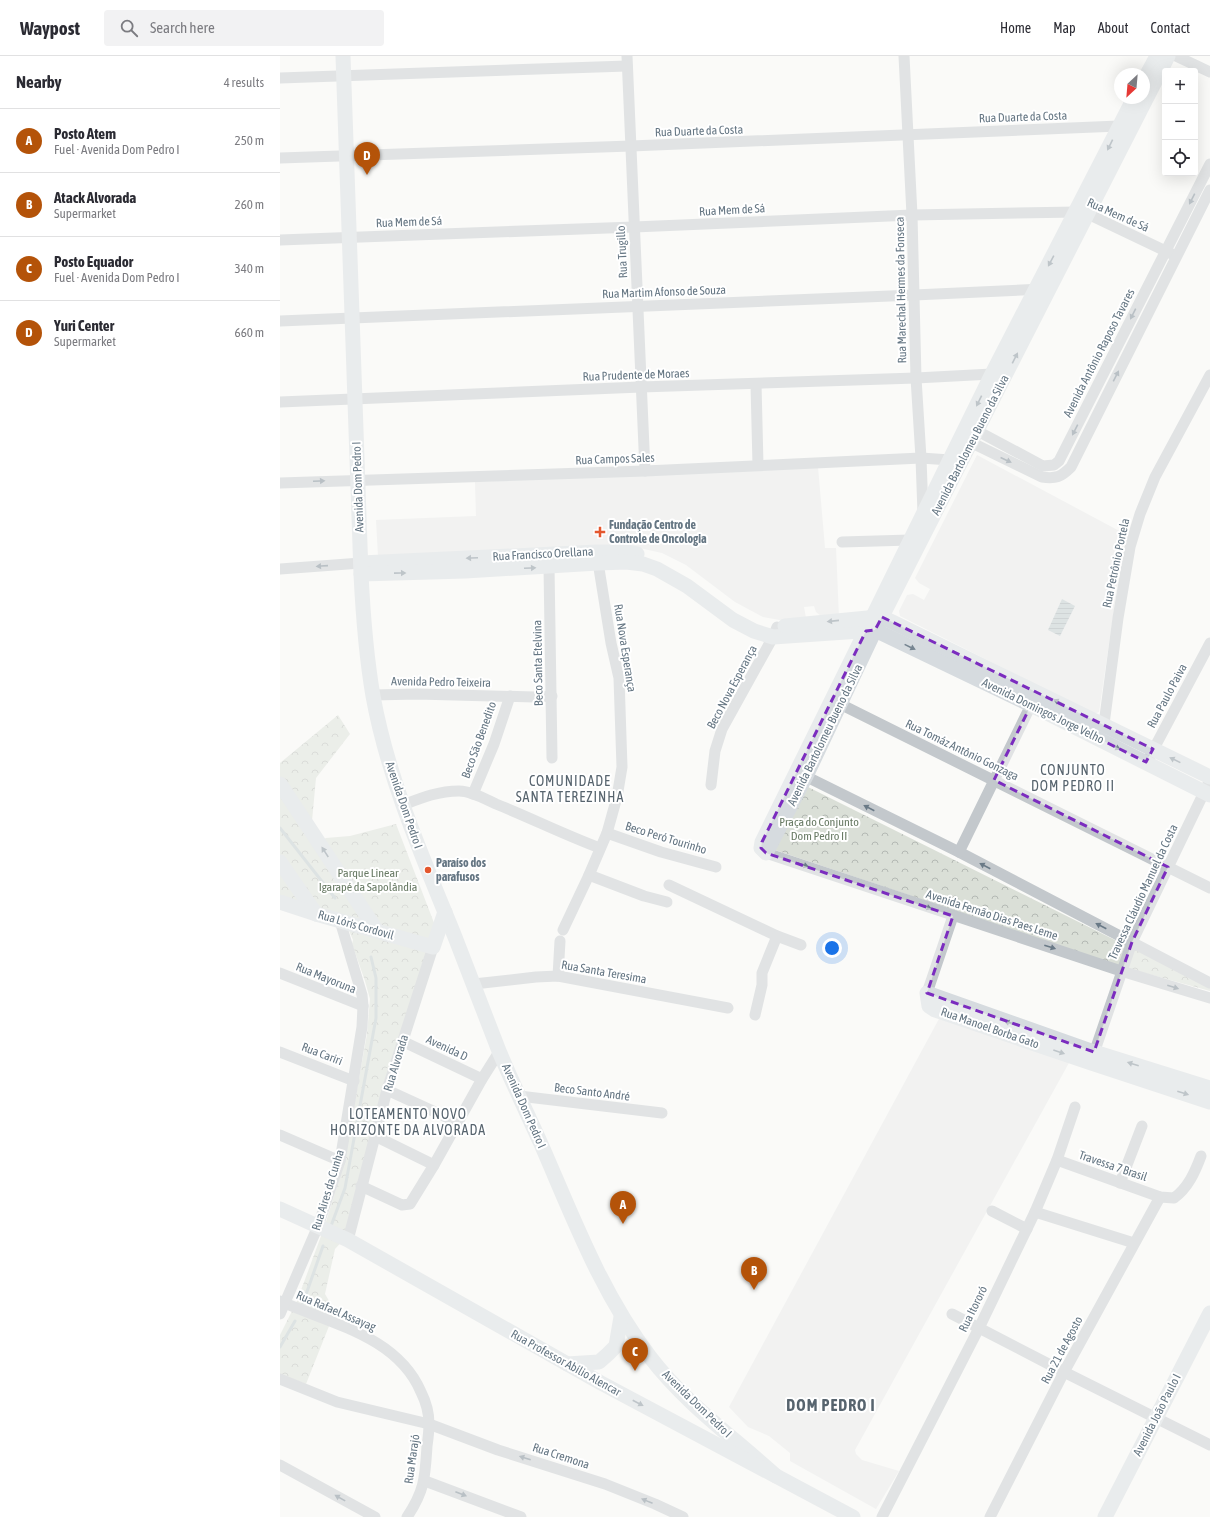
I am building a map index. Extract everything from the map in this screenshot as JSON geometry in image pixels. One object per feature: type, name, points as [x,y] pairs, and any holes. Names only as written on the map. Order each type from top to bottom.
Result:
[{"type":"street","name":"Avenida Dom Pedro I","points":[[343,56],[365,645],[373,695],[387,755],[403,805],[474,984],[499,1052],[593,1265],[621,1317],[650,1358],[672,1382],[706,1416],[776,1476]]},
{"type":"street","name":"Rua Marechal Hermes da Fonseca","points":[[904,56],[912,215],[916,378],[921,458],[928,515]]},
{"type":"street","points":[[1150,69],[1157,56]]},
{"type":"street","name":"Avenida Bartolomeu Bueno da Silva","points":[[766,852],[761,848],[762,842],[801,774],[928,515],[1082,213],[1168,56]]},
{"type":"street","points":[[1176,56],[1210,72]]},
{"type":"street","points":[[280,78],[627,61]]},
{"type":"street","name":"Rua Trugillo","points":[[627,61],[645,471]]},
{"type":"street","name":"Avenida Bartolomeu Bueno da Silva","points":[[1082,213],[1119,126],[1131,104]]},
{"type":"street","name":"Rua Duarte da Costa","points":[[280,158],[908,136],[1119,126]]},
{"type":"street","name":"Avenida Antônio Raposo Tavares","points":[[1059,461],[1210,164]]},
{"type":"street","name":"Avenida Antônio Raposo Tavares","points":[[1071,467],[1210,190]]},
{"type":"street","name":"Rua Mem de Sá","points":[[280,240],[912,215],[1082,213],[1176,256]]},
{"type":"street","name":"Avenida Bartolomeu Bueno da Silva","points":[[874,624],[910,540],[928,515],[950,460],[969,434],[992,374],[1043,289]]},
{"type":"street","name":"Rua Martim Afonso de Souza","points":[[280,321],[1043,289]]},
{"type":"street","name":"Rua Prudente de Moraes","points":[[280,402],[992,374]]},
{"type":"street","name":"Rua Petrônio Portela","points":[[1104,724],[1118,618],[1129,554],[1140,514],[1155,477],[1210,375]]},
{"type":"street","points":[[756,384],[758,465]]},
{"type":"street","points":[[1094,392],[1105,398]]},
{"type":"street","points":[[969,434],[1043,466],[1054,466],[1059,461],[1071,467],[1064,474],[1053,478],[1042,477],[969,434]]},
{"type":"street","name":"Rua Campos Sales","points":[[280,483],[645,471],[921,458],[950,460]]},
{"type":"street","points":[[842,542],[910,540]]},
{"type":"street","name":"Rua Francisco Orellana","points":[[361,568],[465,571],[549,567],[626,552],[644,560],[674,567],[722,603],[746,618],[763,624],[775,632],[874,624]]},
{"type":"street","name":"Rua Francisco Orellana","points":[[361,568],[598,557]]},
{"type":"street","name":"Rua Nova Esperança","points":[[563,930],[608,833],[617,797],[622,767],[619,678],[611,642],[598,557]]},
{"type":"street","name":"Beco Santa Etelvina","points":[[549,567],[552,758]]},
{"type":"street","points":[[280,569],[361,568]]},
{"type":"street","name":"Avenida Domingos Jorge Velho","points":[[874,624],[1104,724],[1150,755]]},
{"type":"street","name":"Avenida Domingos Jorge Velho","points":[[874,624],[1031,705],[1150,755],[1209,786]]},
{"type":"street","name":"Beco Nova Esperança","points":[[711,785],[715,751],[722,729],[775,632]]},
{"type":"street","name":"Rua Paulo Paiva","points":[[1150,755],[1210,643]]},
{"type":"street","name":"Avenida Pedro Teixeira","points":[[373,695],[552,696]]},
{"type":"street","name":"Beco São Benedito","points":[[473,794],[494,744],[510,696]]},
{"type":"street","name":"Rua Tomáz Antônio Gonzaga","points":[[836,702],[1210,888]]},
{"type":"street","points":[[958,852],[1031,705]]},
{"type":"street","points":[[801,774],[958,852],[1210,983]]},
{"type":"street","points":[[280,784],[377,931]]},
{"type":"street","name":"Travessa Cláudio Manuel da Costa","points":[[1092,1058],[1132,942],[1209,786]]},
{"type":"street","points":[[403,805],[429,795],[460,791],[473,794],[532,818],[571,837],[600,848]]},
{"type":"street","name":"Beco Peró Tourinho","points":[[608,833],[679,858],[716,867]]},
{"type":"street","name":"Avenida Fernão Dias Paes Leme","points":[[766,852],[953,916],[1121,971],[1210,998]]},
{"type":"street","points":[[280,901],[288,893],[290,888],[284,868]]},
{"type":"street","points":[[284,868],[316,914]]},
{"type":"street","points":[[589,875],[644,896],[667,902]]},
{"type":"street","points":[[669,885],[777,936],[801,945]]},
{"type":"street","name":"Rua Lóris Cordovil","points":[[280,901],[316,914],[433,947]]},
{"type":"street","name":"Rua Alvorada","points":[[348,1240],[387,1090],[445,912]]},
{"type":"street","points":[[927,994],[953,916]]},
{"type":"street","name":"Rua Aires da Cunha","points":[[280,1314],[283,1302],[318,1226],[340,1161],[354,1081],[362,1027],[363,1006],[362,995],[340,921]]},
{"type":"street","points":[[755,1015],[762,985],[762,973],[777,936]]},
{"type":"street","points":[[558,976],[560,941]]},
{"type":"street","name":"Rua Mayoruna","points":[[280,973],[363,1006]]},
{"type":"street","name":"Rua Santa Teresima","points":[[474,984],[558,976],[728,1008]]},
{"type":"street","name":"Rua Manoel Borba Gato","points":[[927,994],[1210,1102]]},
{"type":"street","name":"Avenida D","points":[[402,1041],[482,1079]]},
{"type":"street","name":"Rua Cariri","points":[[280,1052],[354,1081]]},
{"type":"street","points":[[361,1186],[402,1205],[410,1204],[434,1165],[456,1122],[499,1052]]},
{"type":"street","name":"Rua Manoel Borba Gato","points":[[1092,1058],[1210,1088]]},
{"type":"street","points":[[387,1090],[456,1122]]},
{"type":"street","name":"Beco Santo André","points":[[519,1096],[662,1113]]},
{"type":"street","name":"Rua Itororó","points":[[882,1517],[979,1328],[1035,1212],[1057,1160],[1074,1107]]},
{"type":"street","points":[[1120,1183],[1142,1126]]},
{"type":"street","points":[[280,1134],[340,1161]]},
{"type":"street","points":[[375,1136],[434,1165]]},
{"type":"street","points":[[1160,1197],[1174,1198],[1181,1193],[1190,1180],[1201,1156]]},
{"type":"street","name":"Travessa 7 Brasil","points":[[1057,1160],[1160,1197]]},
{"type":"street","name":"Rua 21 de Agosto","points":[[990,1517],[1064,1372],[1160,1197]]},
{"type":"street","name":"Rua Professor Abílio Alencar","points":[[280,1209],[348,1240],[600,1383],[853,1517]]},
{"type":"street","points":[[992,1211],[1027,1228]]},
{"type":"street","points":[[1035,1212],[1134,1243]]},
{"type":"street","name":"Rua Rafael Assayag","points":[[283,1302],[362,1334],[394,1355],[416,1379],[426,1404],[429,1424]]},
{"type":"street","name":"Avenida João Paulo I","points":[[1105,1517],[1210,1313]]},
{"type":"street","points":[[952,1314],[1210,1445]]},
{"type":"street","points":[[567,1364],[598,1362],[616,1346],[621,1317]]},
{"type":"street","points":[[616,1346],[626,1346],[650,1358]]},
{"type":"street","points":[[598,1362],[600,1383]]},
{"type":"street","name":"Rua Cremona","points":[[280,1379],[336,1402],[429,1424],[498,1450],[605,1484],[683,1517]]},
{"type":"street","points":[[692,1432],[703,1426],[706,1416]]},
{"type":"street","name":"Rua Marajó","points":[[407,1517],[416,1502],[424,1481],[429,1424]]},
{"type":"street","points":[[280,1465],[375,1517]]},
{"type":"street","points":[[424,1481],[521,1517]]},
{"type":"highlighted area","points":[[882,617],[1153,749],[1146,762],[1031,705],[994,780],[1168,867],[1132,942],[1094,1052],[927,993],[953,916],[766,853],[761,848],[762,842],[866,631],[875,630]]},
{"type":"shaded area","points":[[977,455],[1125,534],[1099,712],[1094,714],[900,616],[899,611],[907,595],[913,594],[924,600],[930,589],[919,583],[915,578]]},
{"type":"shaded area","name":"Fundação Centro de Controle de Oncologia","points":[[818,467],[825,548],[836,548],[839,618],[821,616],[816,612],[814,606],[804,607],[806,618],[785,621],[763,617],[735,602],[686,565],[662,553],[626,545],[378,556],[376,520],[476,516],[475,482]]},
{"type":"shaded area","points":[[1062,599],[1075,606],[1060,636],[1048,630]]},
{"type":"shaded area","points":[[940,1017],[1070,1061],[855,1450],[856,1454],[862,1460],[899,1471],[876,1509],[790,1461],[790,1453],[769,1436],[748,1427],[729,1407]]},
{"type":"green space","name":"Parque Linear Igarapé da Sapolândia","points":[[338,715],[350,734],[316,778],[312,821],[315,843],[326,838],[350,836],[396,824],[436,928],[348,1235],[335,1249],[325,1294],[335,1311],[306,1384],[280,1374],[280,1335],[297,1301],[324,1228],[343,1167],[367,1034],[370,999],[352,944],[353,940],[345,921],[280,899],[280,763]]},
{"type":"green space","name":"Praça do Conjunto Dom Pedro II","points":[[804,785],[1127,946],[1210,985],[1210,991],[1123,967],[772,849]]},
{"type":"waterway","points":[[280,828],[335,898]]},
{"type":"waterway","points":[[331,1226],[345,1188],[376,1018],[376,978],[371,957]]},
{"type":"waterway","points":[[303,1303],[323,1246]]},
{"type":"waterway","points":[[280,1347],[295,1321]]},
{"type":"place","name":"Yuri Center","points":[[367,175]]},
{"type":"place","name":"Fundação Centro de Controle de Oncologia","points":[[600,532]]},
{"type":"place","name":"Paraíso dos parafusos","points":[[428,870]]},
{"type":"place","name":"Posto Atem","points":[[623,1224]]},
{"type":"place","name":"Atack Alvorada","points":[[754,1290]]},
{"type":"place","name":"Posto Equador","points":[[635,1371]]},
{"type":"district","name":"CONJUNTO DOM PEDRO II","points":[[1073,778]]},
{"type":"district","name":"COMUNIDADE SANTA TEREZINHA","points":[[570,790]]},
{"type":"district","name":"LOTEAMENTO NOVO HORIZONTE DA ALVORADA","points":[[408,1122]]},
{"type":"district","name":"DOM PEDRO I","points":[[831,1405]]}]
